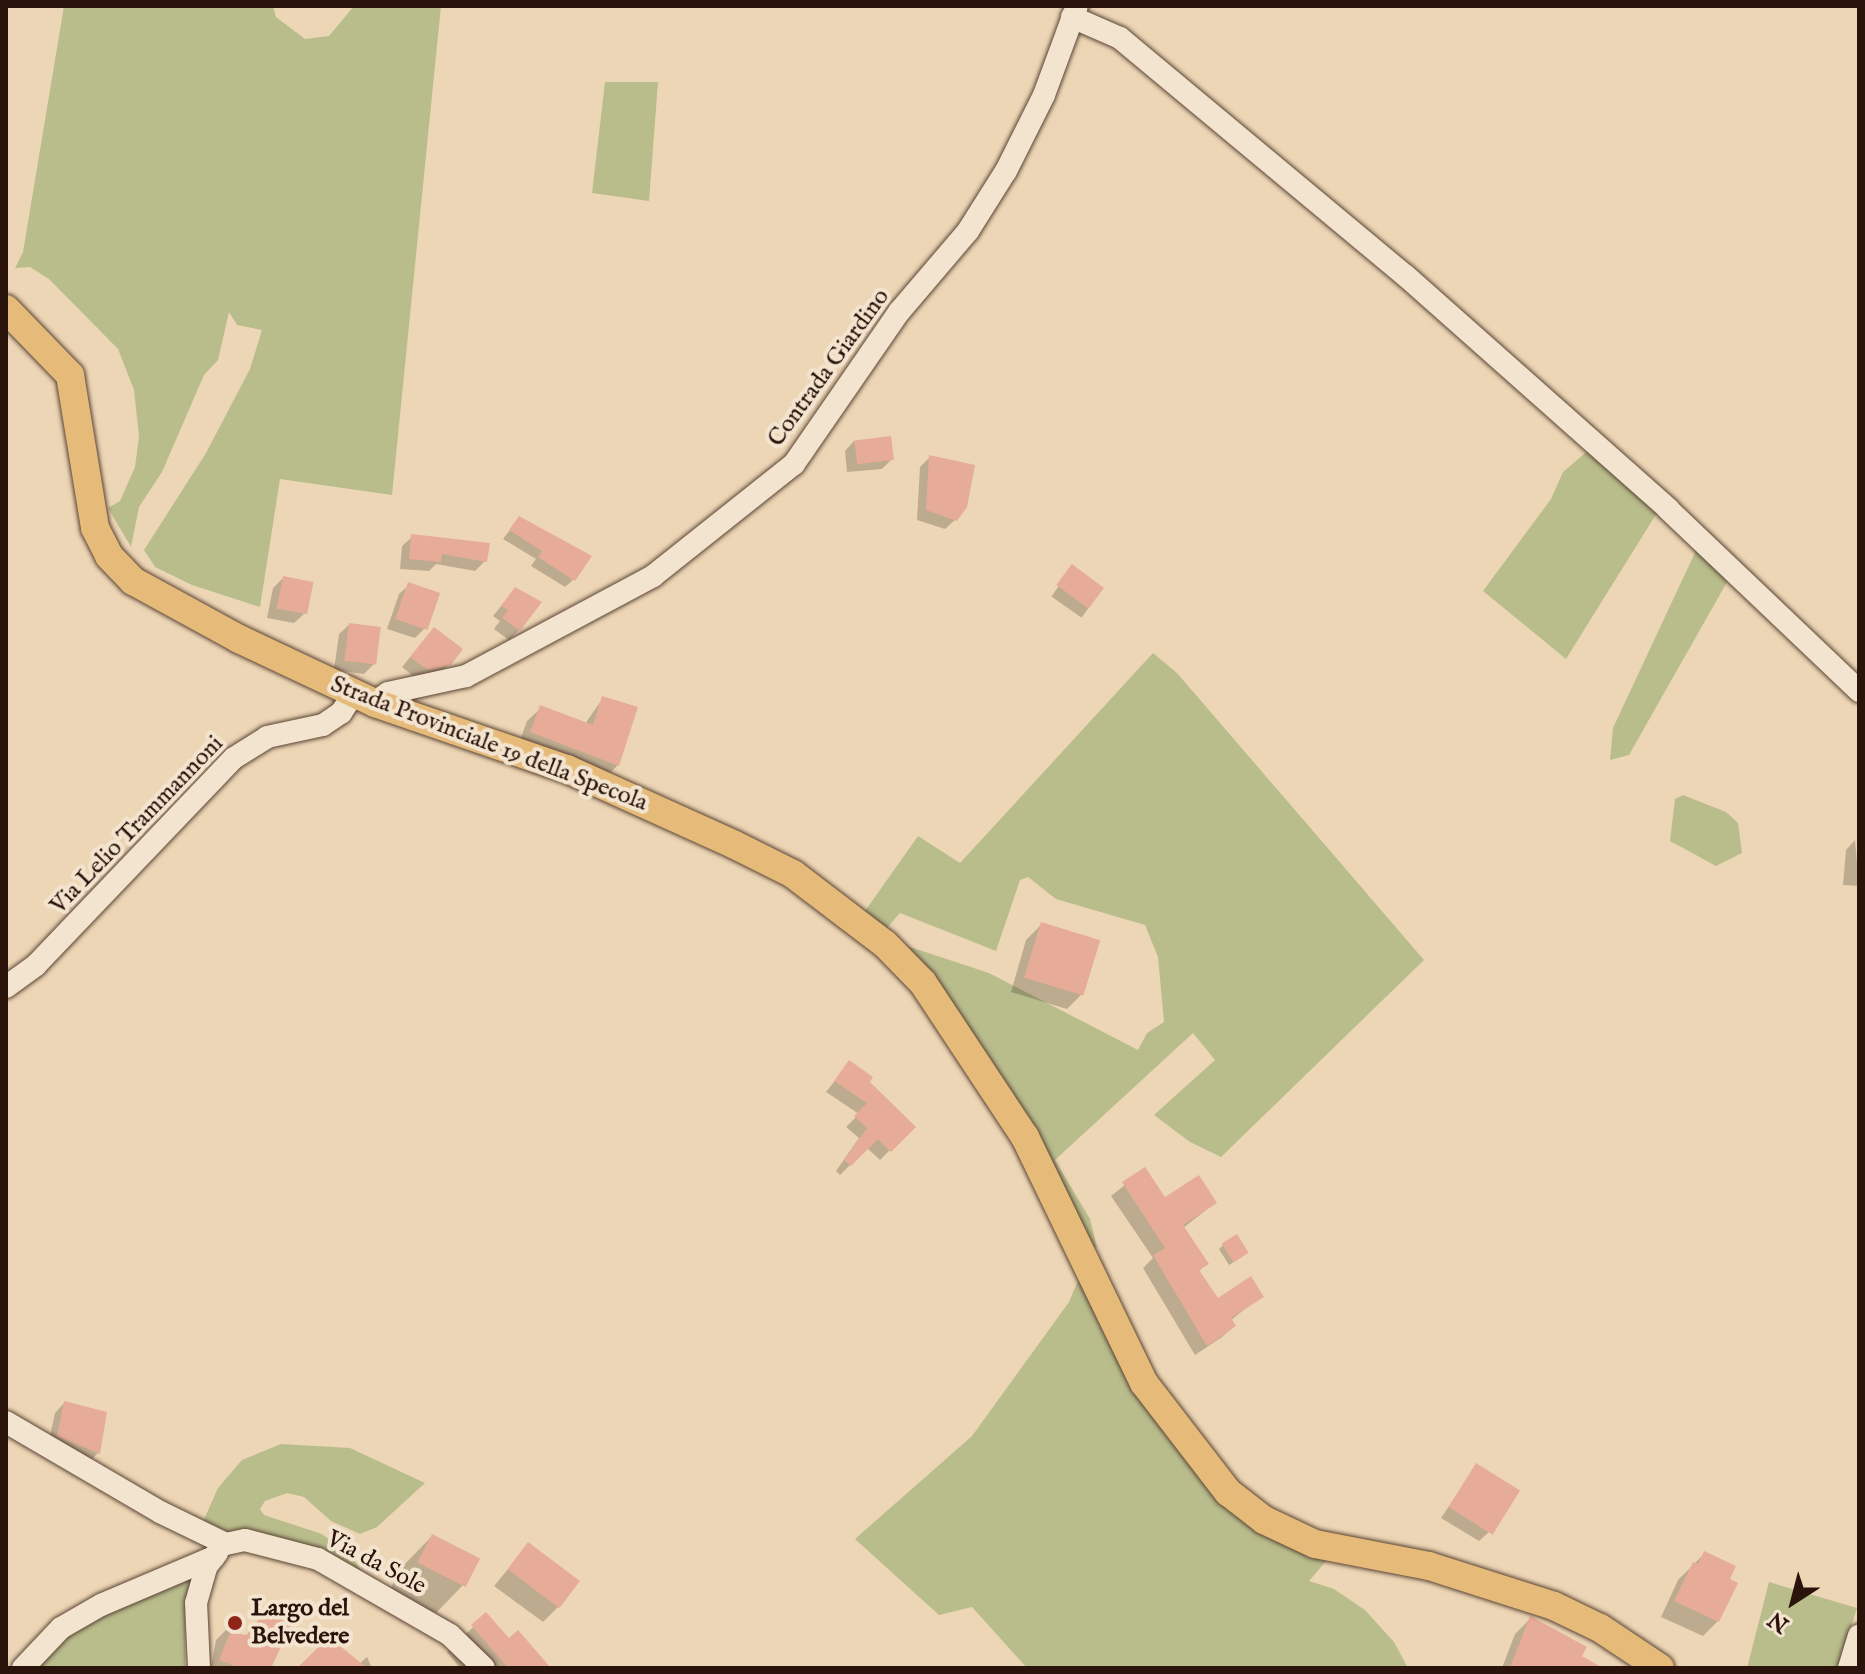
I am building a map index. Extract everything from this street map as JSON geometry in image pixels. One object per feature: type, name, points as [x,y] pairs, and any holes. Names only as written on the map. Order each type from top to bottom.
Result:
[{"type":"main road","name":"Strada Provinciale 19 della Specola","points":[[6,309],[70,375],[95,528],[109,556],[133,581],[365,698],[567,769],[735,845],[793,874],[885,944],[923,983],[1042,1165],[1144,1383],[1228,1492],[1264,1520],[1315,1544],[1429,1566],[1554,1606],[1600,1628],[1660,1668]]},
{"type":"street","points":[[1074,12],[1120,38],[1406,276],[1668,509],[1859,691]]},
{"type":"street","name":"Contrada Giardino","points":[[365,698],[466,676],[653,576],[794,464],[899,312],[968,231],[1006,171],[1044,95],[1074,12]]},
{"type":"street","name":"Via Lelio Trammannoni","points":[[6,987],[36,965],[234,758],[267,737],[323,725],[365,698]]},
{"type":"street","points":[[6,1422],[160,1512],[220,1551]]},
{"type":"street","name":"Via da Sole","points":[[220,1551],[245,1540],[318,1559],[450,1635],[484,1668]]},
{"type":"street","points":[[23,1668],[61,1628],[220,1551]]},
{"type":"street","points":[[199,1668],[196,1603],[220,1551]]},
{"type":"street","points":[[1849,1668],[1859,1636]]},
{"type":"green space","points":[[64,6],[273,6],[276,17],[305,39],[329,36],[354,6],[441,6],[392,495],[280,479],[260,607],[192,585],[155,567],[144,550],[206,453],[250,369],[262,330],[237,325],[229,312],[218,360],[204,375],[162,472],[139,507],[131,547],[108,508],[120,501],[135,467],[139,436],[134,390],[118,349],[49,279],[30,267],[15,268],[23,252]]},
{"type":"green space","points":[[605,82],[658,82],[649,201],[592,193]]},
{"type":"green space","points":[[1591,448],[1660,508],[1566,659],[1483,591],[1551,499],[1563,472]]},
{"type":"green space","points":[[1699,544],[1731,575],[1629,755],[1610,760],[1613,728]]},
{"type":"green space","points":[[1153,653],[1177,673],[1424,960],[1221,1157],[1190,1142],[1154,1115],[1215,1060],[1193,1033],[1055,1160],[1090,1219],[1097,1248],[1085,1243],[898,943],[989,973],[1138,1050],[1147,1033],[1164,1022],[1158,957],[1145,925],[1056,899],[1028,877],[1020,880],[996,951],[900,913],[885,930],[863,914],[918,836],[960,863]]},
{"type":"green space","points":[[1683,795],[1726,812],[1738,823],[1742,853],[1716,866],[1670,841],[1675,799]]},
{"type":"green space","points":[[1079,1278],[1174,1439],[1327,1560],[1309,1581],[1334,1589],[1365,1610],[1394,1642],[1408,1668],[1027,1668],[972,1607],[939,1615],[855,1539],[972,1436],[1069,1302]]},
{"type":"green space","points":[[281,1444],[350,1448],[425,1483],[377,1527],[360,1534],[331,1521],[304,1497],[287,1493],[265,1501],[260,1509],[264,1515],[322,1534],[351,1556],[363,1573],[202,1524],[218,1488],[242,1460]]},
{"type":"green space","points":[[193,1571],[185,1612],[185,1668],[35,1668],[84,1622]]},
{"type":"green space","points":[[1769,1582],[1857,1608],[1838,1668],[1747,1668]]},
{"type":"building","points":[[891,436],[894,460],[857,464],[854,441]]},
{"type":"building","points":[[929,455],[975,465],[967,507],[957,521],[926,510]]},
{"type":"building","points":[[519,516],[592,556],[575,581],[538,557],[542,551],[509,530]]},
{"type":"building","points":[[411,534],[490,543],[487,562],[442,554],[441,562],[409,559]]},
{"type":"building","points":[[1072,564],[1104,588],[1088,609],[1056,585]]},
{"type":"building","points":[[283,576],[313,582],[307,614],[277,608]]},
{"type":"building","points":[[408,582],[440,593],[427,630],[395,619]]},
{"type":"building","points":[[515,587],[542,602],[520,631],[502,618],[508,610],[501,606]]},
{"type":"building","points":[[349,623],[381,627],[376,665],[344,661]]},
{"type":"building","points":[[434,627],[463,649],[451,665],[428,670],[410,657]]},
{"type":"building","points":[[602,696],[638,707],[619,766],[530,732],[540,705],[593,725]]},
{"type":"building","points":[[1041,922],[1100,940],[1083,996],[1024,977]]},
{"type":"building","points":[[849,1060],[873,1077],[870,1082],[916,1127],[891,1152],[878,1139],[851,1166],[844,1160],[867,1128],[854,1116],[867,1103],[834,1081]]},
{"type":"building","points":[[1145,1167],[1165,1197],[1199,1175],[1217,1203],[1183,1225],[1209,1264],[1199,1270],[1218,1298],[1251,1276],[1264,1297],[1231,1318],[1236,1326],[1207,1346],[1153,1255],[1165,1248],[1122,1182]]},
{"type":"building","points":[[1237,1234],[1249,1253],[1233,1262],[1222,1244]]},
{"type":"building","points":[[64,1401],[107,1412],[100,1454],[57,1436]]},
{"type":"building","points":[[1476,1463],[1520,1491],[1493,1535],[1448,1507]]},
{"type":"building","points":[[432,1534],[480,1559],[466,1587],[417,1563]]},
{"type":"building","points":[[528,1542],[580,1581],[559,1608],[508,1569]]},
{"type":"building","points":[[1704,1551],[1736,1566],[1730,1579],[1738,1583],[1719,1622],[1674,1601],[1693,1562],[1698,1564]]},
{"type":"building","points":[[270,1602],[296,1615],[271,1668],[240,1668],[219,1660],[230,1633],[248,1635]]},
{"type":"building","points":[[486,1612],[509,1638],[518,1630],[551,1668],[508,1668],[471,1625]]},
{"type":"building","points":[[1530,1616],[1587,1647],[1582,1656],[1603,1668],[1510,1668]]},
{"type":"building","points":[[329,1637],[367,1668],[297,1668]]},
{"type":"place","name":"Largo del Belvedere","points":[[235,1623]]}]
